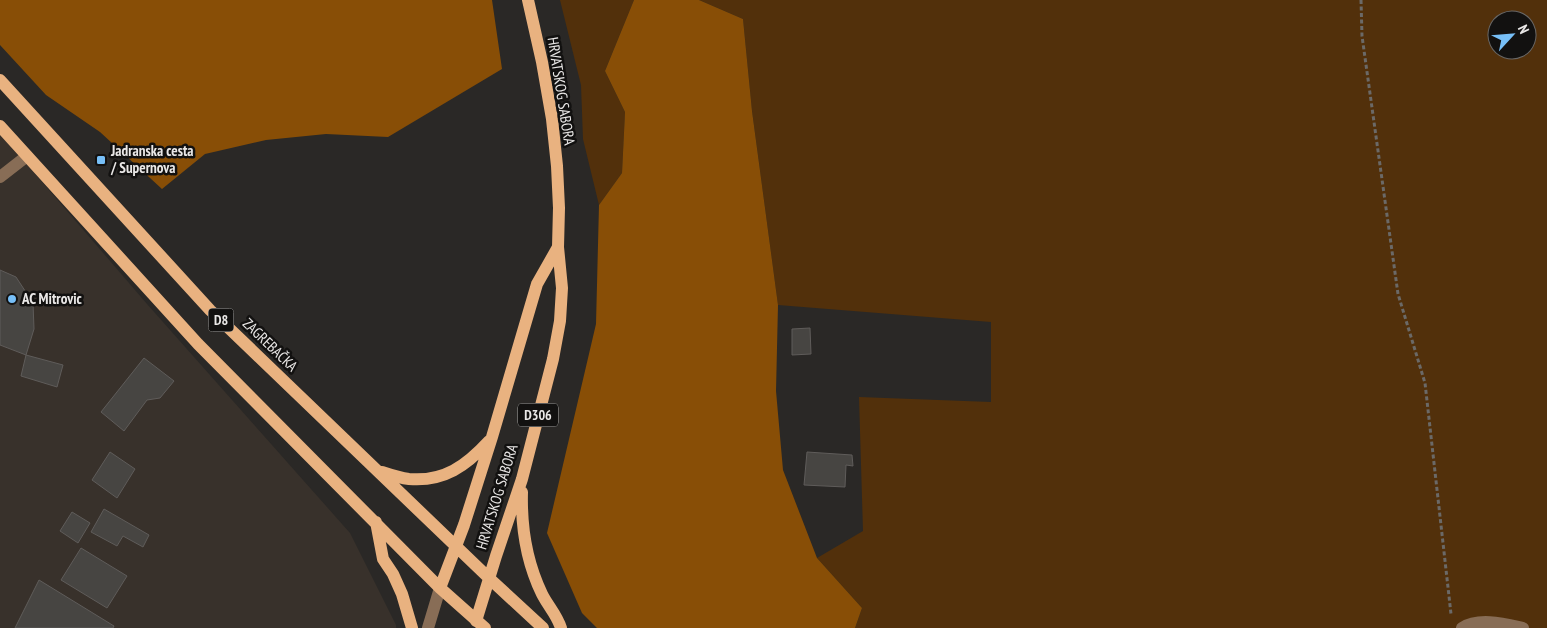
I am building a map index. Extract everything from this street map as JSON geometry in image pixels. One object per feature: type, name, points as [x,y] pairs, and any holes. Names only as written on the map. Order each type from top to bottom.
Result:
[{"type":"main road","name":"HRVATSKOG SABORA","points":[[478,626],[496,556],[522,479],[553,359],[560,321],[562,288],[558,247],[559,208],[552,119],[528,0]]},
{"type":"main road","name":"ZAGREBAČKA","points":[[0,80],[210,310],[490,579]]},
{"type":"main road","name":"D8","points":[[0,126],[198,344],[478,626]]},
{"type":"main road","name":"HRVATSKOG SABORA","points":[[440,588],[492,438],[537,284],[558,247]]},
{"type":"main road","points":[[380,472],[409,479],[434,477],[457,470],[473,459],[492,438]]},
{"type":"main road","points":[[522,479],[521,516],[524,542],[543,596],[557,617],[561,628]]},
{"type":"main road","points":[[376,522],[383,560],[393,574],[402,594],[412,628]]},
{"type":"main road","name":"D8","points":[[490,579],[543,628]]},
{"type":"street","points":[[0,177],[27,156]]},
{"type":"street","points":[[428,628],[440,588]]},
{"type":"street","points":[[1462,628],[1468,624],[1499,622],[1523,628]]},
{"type":"path","points":[[1361,0],[1362,36],[1398,294],[1425,383],[1452,618]]},
{"type":"shaded area","points":[[0,0],[492,0],[502,69],[388,137],[326,134],[266,140],[205,154],[162,189],[100,132],[46,95],[0,45]]},
{"type":"shaded area","points":[[560,0],[634,0],[605,71],[625,112],[622,173],[599,205],[583,139],[581,85]]},
{"type":"shaded area","points":[[634,0],[699,0],[743,19],[752,111],[778,305],[776,391],[783,470],[817,558],[862,608],[855,628],[597,628],[582,613],[547,533],[596,324],[599,205],[622,173],[625,112],[605,71]]},
{"type":"shaded area","points":[[699,0],[1547,0],[1547,628],[855,628],[862,608],[817,558],[863,531],[859,397],[991,402],[991,322],[778,305],[752,111],[743,19]]},
{"type":"shaded area","points":[[0,133],[147,304],[350,533],[396,628],[0,628]]},
{"type":"building","points":[[0,270],[16,277],[33,303],[34,329],[26,355],[0,345]]},
{"type":"building","points":[[810,328],[811,354],[792,355],[792,329]]},
{"type":"building","points":[[26,355],[63,365],[57,387],[21,376]]},
{"type":"building","points":[[144,358],[174,381],[160,398],[147,400],[124,431],[101,412]]},
{"type":"building","points":[[110,452],[135,469],[117,498],[92,480]]},
{"type":"building","points":[[807,452],[852,455],[853,466],[846,465],[845,487],[804,485]]},
{"type":"building","points":[[104,509],[149,535],[143,547],[123,536],[117,546],[91,532]]},
{"type":"building","points":[[72,512],[90,523],[78,543],[60,531]]},
{"type":"building","points":[[81,548],[127,576],[107,608],[61,580]]},
{"type":"building","points":[[39,580],[114,626],[113,628],[15,628]]},
{"type":"place","name":"Jadranska cesta / Supernova","points":[[101,160]]},
{"type":"place","name":"AC Mitrovic","points":[[12,299]]}]
